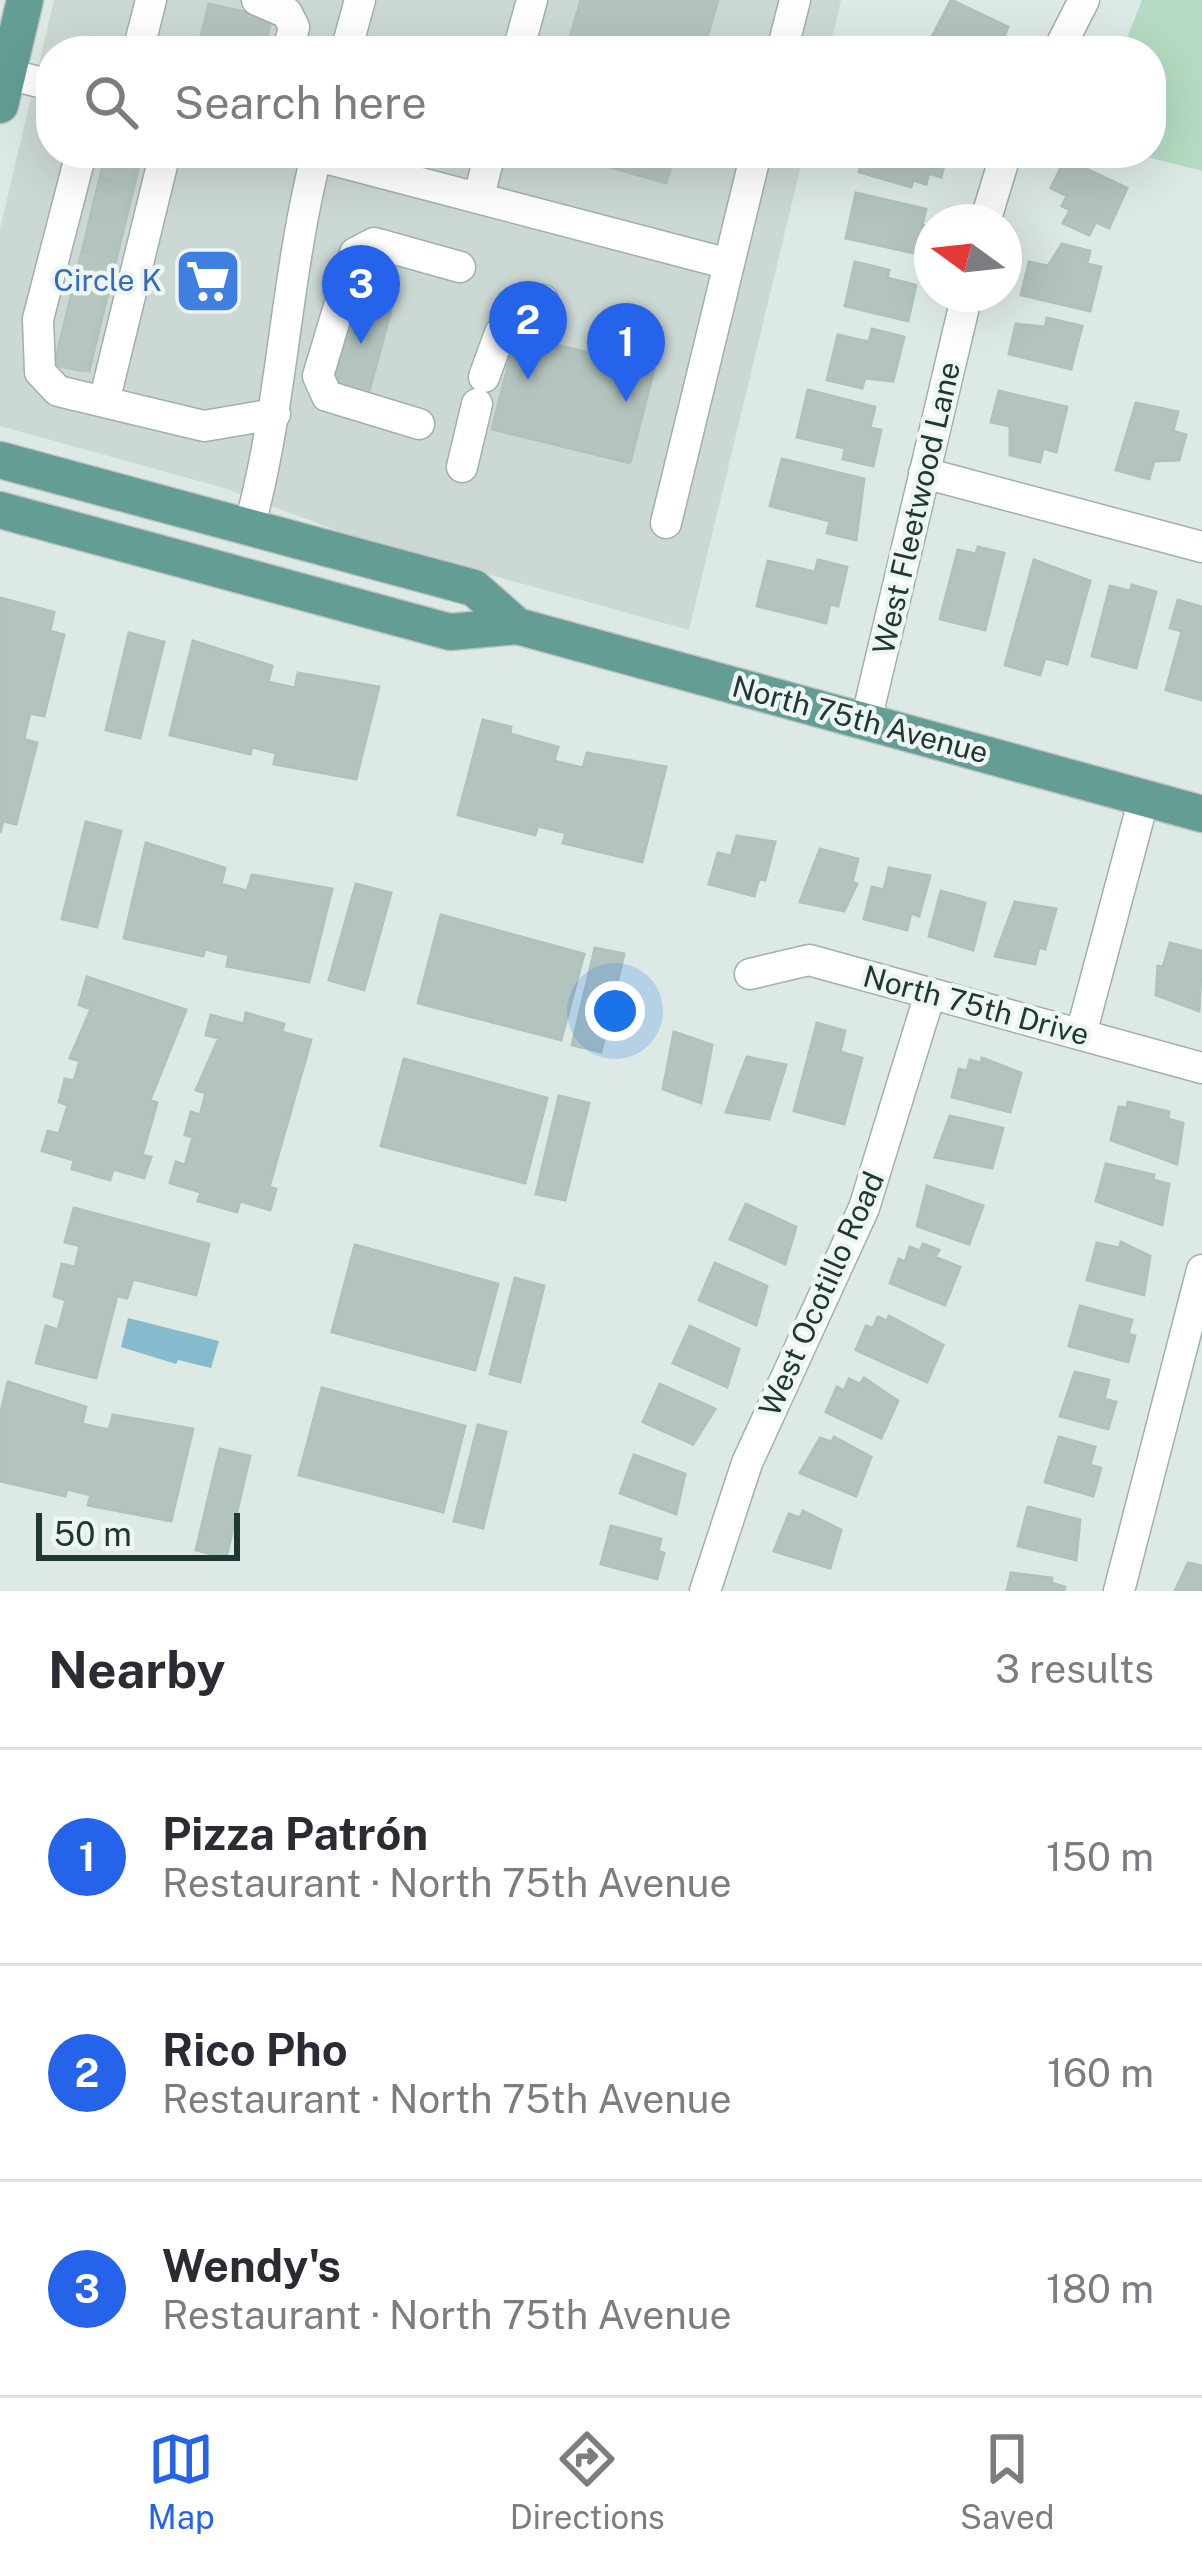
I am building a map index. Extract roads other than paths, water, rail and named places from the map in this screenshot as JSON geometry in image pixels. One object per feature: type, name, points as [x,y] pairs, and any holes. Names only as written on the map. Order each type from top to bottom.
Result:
[{"type":"main road","points":[[4,89],[25,0]]},
{"type":"main road","name":"North 75th Avenue","points":[[0,460],[475,588],[518,626]]},
{"type":"main road","name":"North 75th Avenue","points":[[0,510],[450,632],[518,626],[1202,814]]},
{"type":"street","points":[[142,36],[151,0]]},
{"type":"street","points":[[257,0],[287,14],[294,27],[292,36]]},
{"type":"street","points":[[350,36],[360,0]]},
{"type":"street","points":[[522,36],[532,0]]},
{"type":"street","points":[[786,36],[795,0]]},
{"type":"street","points":[[1066,36],[1084,0]]},
{"type":"street","points":[[4,89],[36,87]]},
{"type":"street","points":[[87,168],[40,372],[58,391],[204,426],[274,414]]},
{"type":"street","points":[[104,402],[108,336],[153,168]]},
{"type":"street","points":[[249,528],[274,414],[310,168]]},
{"type":"street","points":[[368,168],[729,263]]},
{"type":"street","points":[[479,196],[486,168]]},
{"type":"street","points":[[666,523],[753,168]]},
{"type":"street","points":[[990,204],[1001,168]]},
{"type":"street","points":[[419,424],[327,396],[318,376],[355,253],[374,243],[460,267]]},
{"type":"street","points":[[463,466],[480,390],[500,333],[543,300]]},
{"type":"street","name":"West Fleetwood Lane","points":[[866,722],[963,312]]},
{"type":"street","points":[[924,472],[1202,547]]},
{"type":"street","points":[[1082,1034],[1144,798]]},
{"type":"street","name":"North 75th Drive","points":[[750,974],[808,960],[1202,1068]]},
{"type":"street","name":"West Ocotillo Road","points":[[705,1591],[747,1463],[864,1208],[930,994]]},
{"type":"street","points":[[1119,1591],[1202,1270]]},
{"type":"water","points":[[128,1318],[219,1341],[211,1368],[178,1360],[176,1364],[121,1347]]},
{"type":"tunnel","points":[[125,168],[138,171]]},
{"type":"tunnel","points":[[96,196],[130,204]]},
{"type":"tunnel","points":[[78,268],[112,275]]},
{"type":"tunnel","points":[[71,298],[104,307]]},
{"type":"tunnel","points":[[64,327],[98,335]]},
{"type":"tunnel","points":[[58,352],[92,359]]},
{"type":"place","name":"Circle K","points":[[208,281]]},
{"type":"place","name":"Wendy's","points":[[361,344]]},
{"type":"place","name":"Rico Pho","points":[[528,380]]},
{"type":"place","name":"Pizza Patrón","points":[[626,402]]}]
